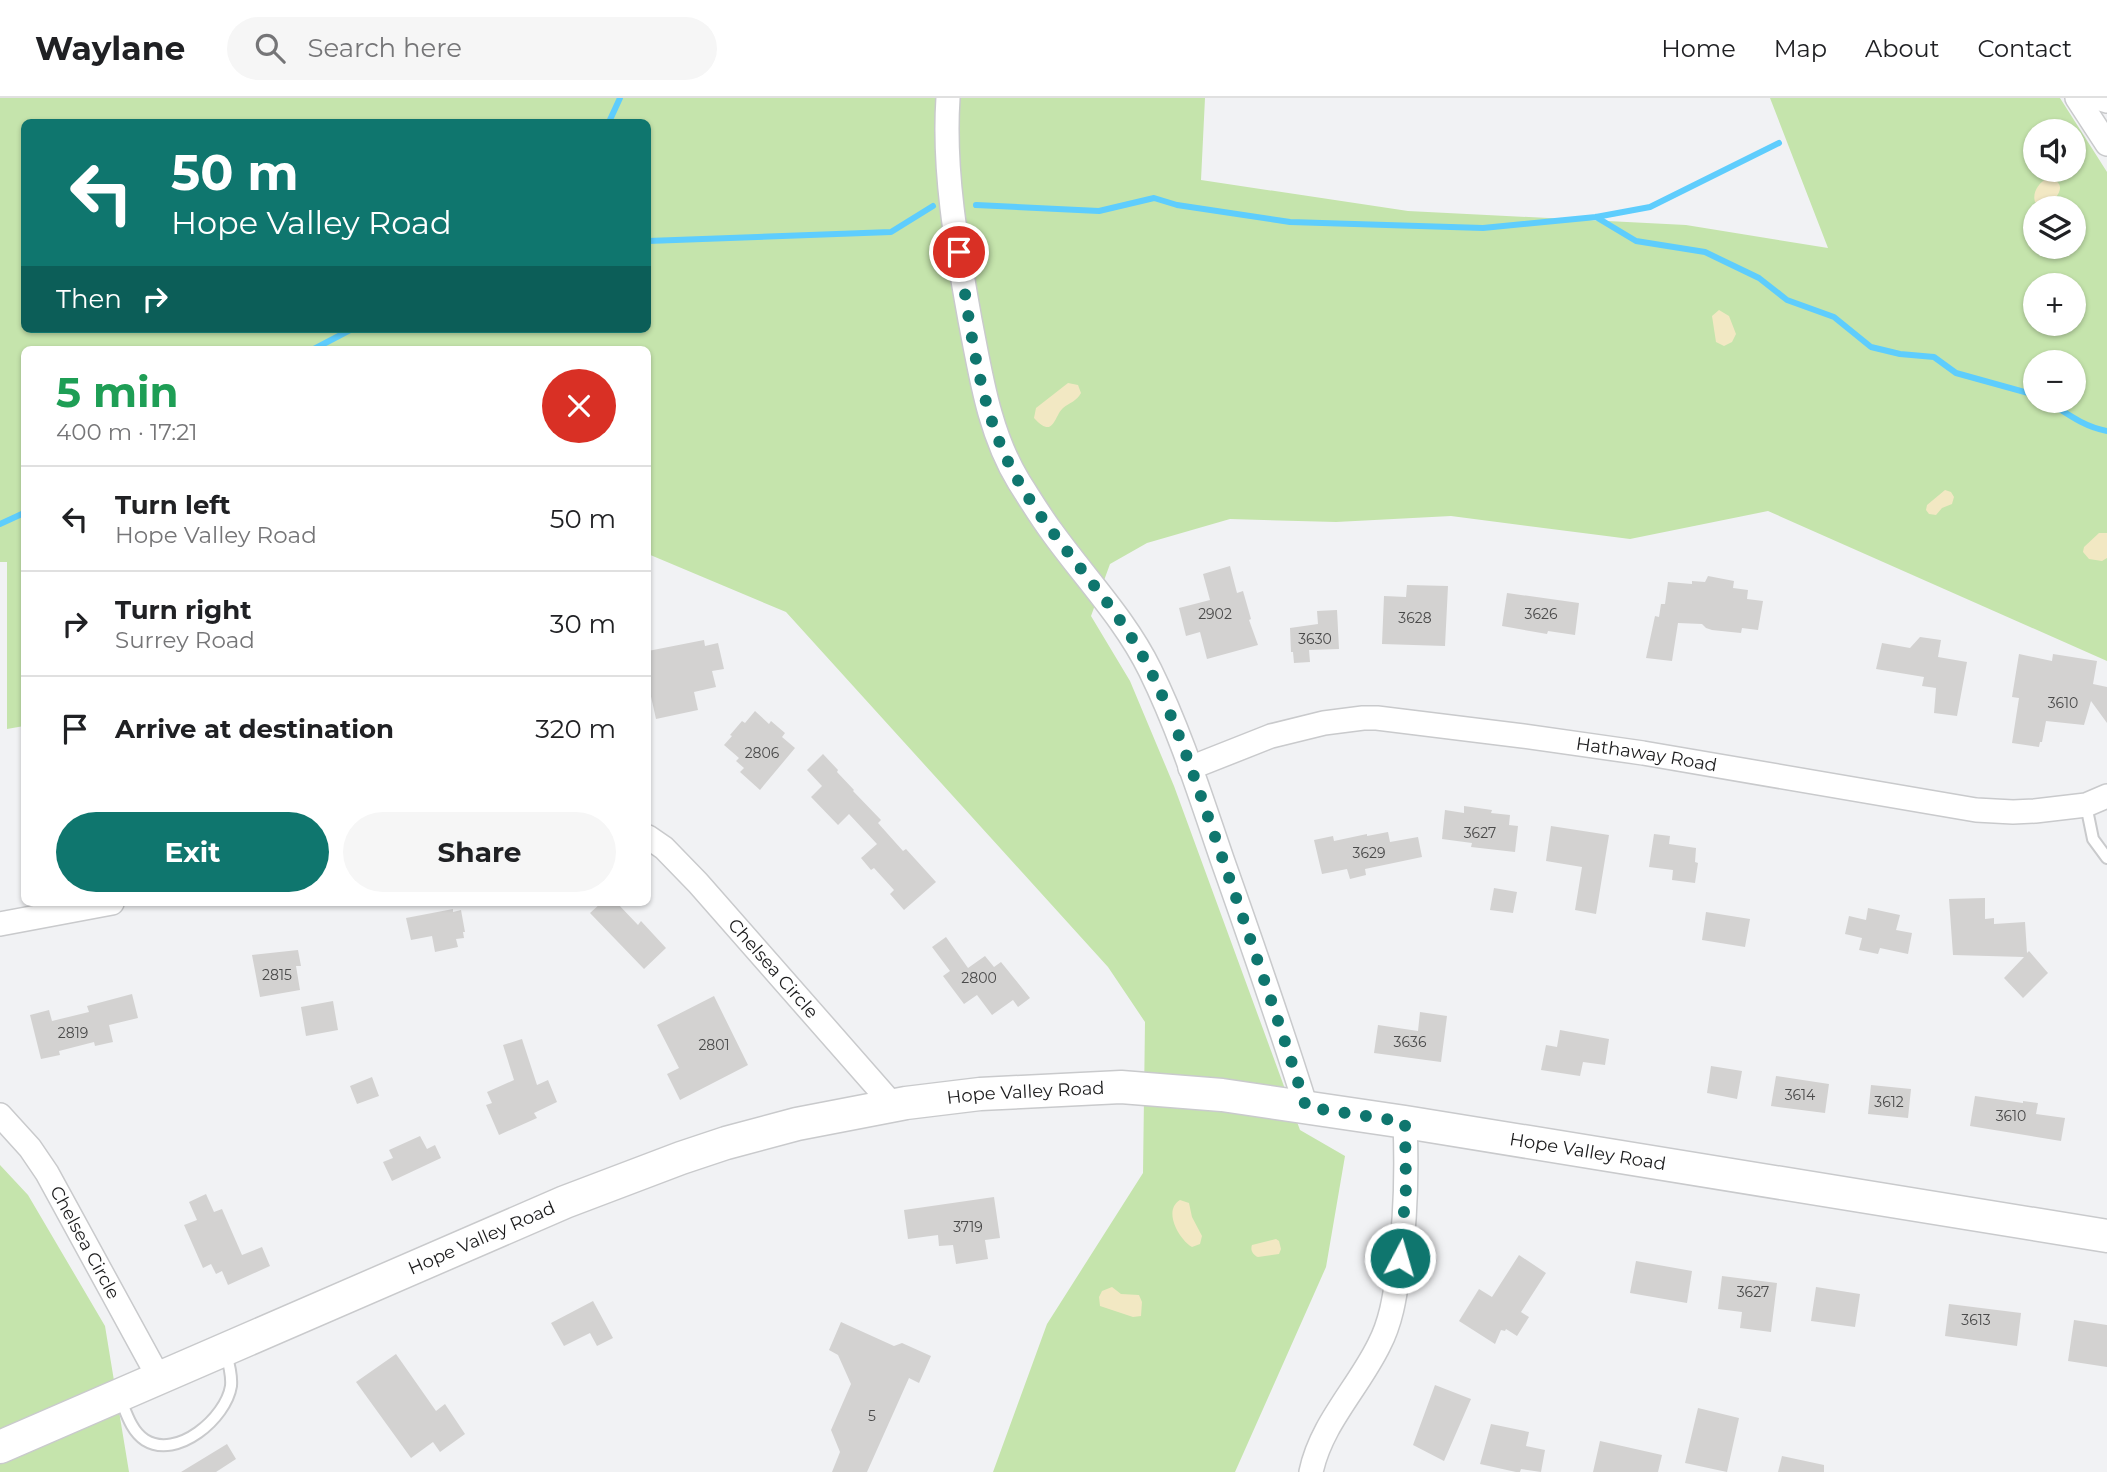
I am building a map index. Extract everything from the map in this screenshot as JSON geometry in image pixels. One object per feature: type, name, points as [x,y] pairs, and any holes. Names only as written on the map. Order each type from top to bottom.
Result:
[{"type":"main road","name":"Hope Valley Road","points":[[0,1447],[565,1202],[629,1177],[764,1132],[893,1105],[979,1094],[1121,1087],[1222,1095],[1405,1122],[2107,1236]]},
{"type":"street","points":[[948,98],[948,155],[956,232],[981,382],[994,430],[1017,479],[1050,530],[1137,647],[1179,734],[1306,1107]]},
{"type":"street","points":[[2077,98],[2107,144]]},
{"type":"street","points":[[2097,98],[2107,101]]},
{"type":"street","name":"Hathaway Road","points":[[1191,768],[1271,736],[1324,723],[1377,718],[1617,749],[1976,810],[2013,812],[2097,801]]},
{"type":"street","name":"Chelsea Circle","points":[[651,839],[664,848],[698,883],[893,1105]]},
{"type":"street","points":[[0,924],[96,906]]},
{"type":"street","name":"Chelsea Circle","points":[[0,1115],[30,1148],[47,1173],[159,1378]]},
{"type":"street","points":[[1311,1472],[1314,1456],[1342,1403],[1381,1342],[1394,1303],[1404,1235],[1405,1122]]},
{"type":"lane","points":[[2097,801],[2093,839],[2107,858]]},
{"type":"lane","points":[[119,1395],[131,1424],[144,1439],[162,1444],[188,1438],[212,1421],[227,1399],[231,1376],[225,1349]]},
{"type":"green space","points":[[0,98],[1205,98],[1201,180],[1408,211],[1686,225],[1828,248],[1770,98],[2060,98],[2073,119],[2023,119],[2023,182],[2086,182],[2086,139],[2107,172],[2107,661],[1768,511],[1630,539],[1451,516],[1336,522],[1230,519],[1147,543],[1110,564],[1091,616],[1130,681],[1174,786],[1300,1130],[1345,1156],[1326,1267],[1235,1472],[993,1472],[1047,1324],[1143,1173],[1145,1022],[1108,967],[786,612],[651,555],[651,346],[21,346],[21,727],[7,729],[7,562],[0,562]]},
{"type":"green space","points":[[0,1165],[28,1195],[105,1326],[129,1472],[0,1472]]},
{"type":"sand","points":[[2042,182],[2057,182],[2060,187],[2057,196],[2034,196]]},
{"type":"sand","points":[[1719,310],[1729,316],[1736,334],[1732,342],[1724,346],[1716,342],[1712,316]]},
{"type":"sand","points":[[1068,383],[1078,385],[1081,393],[1063,408],[1050,427],[1046,427],[1034,418],[1036,408]]},
{"type":"sand","points":[[1945,490],[1951,492],[1954,497],[1952,504],[1942,508],[1936,515],[1929,514],[1927,505]]},
{"type":"sand","points":[[2099,533],[2107,533],[2107,558],[2102,561],[2089,559],[2083,552],[2084,547]]},
{"type":"sand","points":[[1180,1200],[1189,1203],[1192,1217],[1202,1236],[1200,1244],[1192,1247],[1178,1232],[1173,1218],[1175,1205]]},
{"type":"sand","points":[[1276,1239],[1281,1249],[1279,1254],[1258,1257],[1252,1252],[1252,1245]]},
{"type":"sand","points":[[1112,1287],[1121,1294],[1139,1295],[1142,1302],[1141,1316],[1133,1317],[1100,1306],[1099,1297],[1102,1291]]},
{"type":"building","points":[[1230,566],[1237,593],[1243,591],[1258,645],[1207,659],[1200,632],[1186,636],[1179,608],[1210,600],[1203,574]]},
{"type":"building","points":[[1708,576],[1734,581],[1733,588],[1748,590],[1747,599],[1763,601],[1758,630],[1742,628],[1741,633],[1712,630],[1702,624],[1678,623],[1672,661],[1646,658],[1655,616],[1659,617],[1661,604],[1665,604],[1668,582],[1692,584],[1692,581],[1705,582]]},
{"type":"building","points":[[1407,585],[1448,586],[1445,646],[1382,644],[1384,596],[1406,597]]},
{"type":"building","points":[[1507,593],[1579,603],[1575,635],[1548,631],[1547,634],[1502,626]]},
{"type":"building","points":[[1337,610],[1339,649],[1309,650],[1310,662],[1294,663],[1290,628],[1318,624],[1317,611]]},
{"type":"building","points":[[1920,637],[1941,640],[1938,657],[1967,662],[1957,716],[1934,713],[1936,688],[1922,686],[1924,677],[1876,669],[1882,643],[1910,648]]},
{"type":"building","points":[[704,640],[705,646],[718,643],[724,669],[712,671],[716,687],[694,692],[698,710],[656,719],[651,696],[651,650]]},
{"type":"building","points":[[2019,654],[2052,661],[2053,654],[2097,661],[2093,684],[2107,687],[2107,723],[2091,701],[2084,725],[2046,721],[2039,747],[2012,743],[2019,698],[2012,697]]},
{"type":"building","points":[[755,711],[769,724],[771,721],[785,733],[782,737],[795,748],[760,790],[740,772],[744,768],[736,761],[739,758],[724,745],[742,721],[745,723]]},
{"type":"building","points":[[823,754],[881,820],[878,823],[936,882],[904,910],[890,894],[894,890],[861,858],[877,844],[849,814],[838,825],[811,797],[822,786],[807,770]]},
{"type":"building","points":[[1464,806],[1510,815],[1509,825],[1518,826],[1515,852],[1471,847],[1472,843],[1442,839],[1445,810],[1464,813]]},
{"type":"building","points":[[1551,826],[1609,835],[1596,914],[1575,910],[1582,867],[1546,861]]},
{"type":"building","points":[[1388,832],[1390,842],[1418,837],[1422,857],[1365,869],[1366,875],[1350,879],[1347,869],[1322,874],[1314,840],[1333,836],[1334,841]]},
{"type":"building","points":[[1654,834],[1670,836],[1669,844],[1696,848],[1695,862],[1698,863],[1695,883],[1672,880],[1673,870],[1649,867]]},
{"type":"building","points":[[1494,888],[1517,892],[1513,913],[1490,910]]},
{"type":"building","points":[[1985,898],[1985,919],[1994,918],[1994,924],[2025,922],[2027,953],[2029,951],[2048,973],[2023,998],[2004,978],[2024,957],[1953,955],[1949,899]]},
{"type":"building","points":[[598,906],[620,906],[638,925],[641,921],[666,948],[644,969],[590,913]]},
{"type":"building","points":[[1868,908],[1900,915],[1896,930],[1912,933],[1908,954],[1880,948],[1878,954],[1859,950],[1862,938],[1845,934],[1849,916],[1866,920]]},
{"type":"building","points":[[453,909],[453,912],[461,910],[465,932],[464,938],[456,939],[458,947],[435,952],[432,936],[411,940],[406,918]]},
{"type":"building","points":[[1706,912],[1750,919],[1745,947],[1702,940]]},
{"type":"building","points":[[946,937],[968,968],[985,956],[994,967],[1001,962],[1030,998],[1018,1007],[1013,1000],[992,1015],[977,995],[964,1004],[943,976],[950,971],[932,947]]},
{"type":"building","points":[[298,950],[301,966],[296,966],[300,990],[260,997],[252,955]]},
{"type":"building","points":[[132,994],[138,1018],[109,1025],[113,1042],[95,1046],[94,1042],[59,1051],[60,1055],[41,1059],[30,1015],[49,1010],[52,1021],[89,1012],[87,1006]]},
{"type":"building","points":[[714,996],[748,1065],[680,1100],[667,1074],[679,1068],[657,1025]]},
{"type":"building","points":[[333,1001],[338,1030],[306,1036],[301,1007]]},
{"type":"building","points":[[1420,1012],[1447,1016],[1441,1062],[1374,1053],[1378,1025],[1418,1031]]},
{"type":"building","points":[[1560,1030],[1609,1039],[1605,1065],[1583,1062],[1580,1076],[1541,1070],[1546,1045],[1557,1047]]},
{"type":"building","points":[[522,1039],[537,1085],[548,1080],[557,1102],[534,1113],[537,1118],[499,1135],[486,1105],[492,1103],[487,1092],[514,1080],[503,1045]]},
{"type":"building","points":[[1711,1066],[1742,1071],[1737,1099],[1707,1093]]},
{"type":"building","points":[[1776,1076],[1829,1084],[1825,1113],[1771,1106]]},
{"type":"building","points":[[372,1077],[379,1096],[357,1104],[350,1086]]},
{"type":"building","points":[[1871,1085],[1911,1089],[1908,1118],[1868,1114]]},
{"type":"building","points":[[1975,1096],[2038,1103],[2036,1114],[2065,1118],[2061,1141],[1970,1126]]},
{"type":"building","points":[[420,1136],[427,1149],[435,1145],[441,1158],[392,1181],[383,1162],[393,1158],[389,1150]]},
{"type":"building","points":[[206,1194],[214,1212],[222,1209],[242,1255],[262,1247],[270,1266],[228,1285],[222,1271],[216,1274],[211,1264],[203,1268],[184,1225],[197,1220],[189,1202]]},
{"type":"building","points":[[994,1197],[1000,1238],[985,1240],[988,1259],[956,1264],[953,1245],[939,1246],[938,1235],[908,1239],[904,1210]]},
{"type":"building","points":[[1519,1255],[1546,1273],[1521,1312],[1529,1317],[1517,1336],[1506,1329],[1501,1330],[1495,1344],[1459,1321],[1479,1289],[1492,1297]]},
{"type":"building","points":[[1636,1261],[1692,1271],[1687,1303],[1630,1293]]},
{"type":"building","points":[[1722,1276],[1777,1283],[1771,1332],[1740,1328],[1742,1312],[1718,1309]]},
{"type":"building","points":[[1816,1287],[1860,1294],[1855,1327],[1811,1321]]},
{"type":"building","points":[[593,1301],[613,1338],[597,1346],[590,1333],[564,1346],[551,1323]]},
{"type":"building","points":[[1949,1304],[2021,1313],[2017,1346],[1945,1336]]},
{"type":"building","points":[[2074,1320],[2107,1325],[2107,1367],[2068,1361]]},
{"type":"building","points":[[841,1322],[894,1346],[902,1343],[931,1356],[919,1383],[909,1378],[867,1472],[832,1472],[840,1452],[831,1430],[851,1384],[838,1355],[829,1350]]},
{"type":"building","points":[[396,1354],[436,1411],[445,1404],[465,1434],[440,1452],[433,1442],[411,1458],[356,1382]]},
{"type":"building","points":[[1435,1385],[1471,1399],[1444,1461],[1413,1445]]},
{"type":"building","points":[[1698,1408],[1739,1418],[1727,1472],[1685,1463]]},
{"type":"building","points":[[1491,1424],[1529,1432],[1526,1446],[1545,1450],[1541,1472],[1521,1469],[1516,1472],[1480,1464]]},
{"type":"building","points":[[1600,1441],[1662,1455],[1658,1472],[1593,1472]]},
{"type":"building","points":[[227,1444],[236,1459],[216,1472],[181,1472]]},
{"type":"building","points":[[1782,1456],[1824,1465],[1824,1472],[1778,1472]]},
{"type":"waterway","points":[[610,119],[620,98]]},
{"type":"waterway","points":[[976,205],[1099,211],[1154,198],[1177,205],[1290,222],[1483,228],[1596,217],[1650,207],[1779,143]]},
{"type":"waterway","points":[[651,241],[891,232],[933,206]]},
{"type":"waterway","points":[[1596,217],[1636,241],[1705,252],[1759,278],[1787,300],[1834,317],[1871,347],[1900,354],[1934,357],[1956,373],[2023,392]]},
{"type":"waterway","points":[[320,346],[344,333]]},
{"type":"waterway","points":[[2065,413],[2083,423],[2107,431]]},
{"type":"waterway","points":[[0,524],[21,514]]},
{"type":"route","points":[[959,252],[981,382],[994,430],[1017,479],[1050,530],[1126,629],[1150,670],[1179,734],[1280,1024],[1306,1107],[1405,1122],[1406,1188],[1400,1258]]}]
